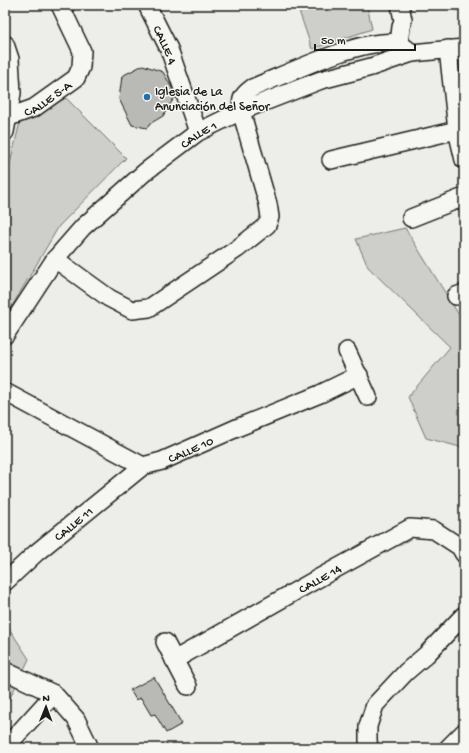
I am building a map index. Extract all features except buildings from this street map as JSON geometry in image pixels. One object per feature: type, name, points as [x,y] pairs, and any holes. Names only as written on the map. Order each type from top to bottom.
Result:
[{"type":"street","name":"CALLE 5-A","points":[[7,124],[34,108],[76,78],[81,67],[82,51],[60,5]]},
{"type":"street","points":[[400,5],[403,20],[401,27],[406,48]]},
{"type":"street","name":"CALLE 4","points":[[151,8],[169,49],[198,132]]},
{"type":"street","points":[[5,44],[10,59],[12,93],[7,124]]},
{"type":"street","name":"CALLE 1","points":[[5,335],[55,259],[83,227],[145,172],[198,132],[241,111],[321,80],[370,67],[406,48],[456,49]]},
{"type":"street","points":[[456,49],[457,130],[464,160]]},
{"type":"street","points":[[55,259],[109,298],[132,310],[149,308],[237,249],[267,225],[270,218],[268,204],[241,111]]},
{"type":"street","points":[[331,160],[457,130]]},
{"type":"street","points":[[411,218],[464,197]]},
{"type":"street","points":[[347,351],[368,398]]},
{"type":"street","name":"CALLE 10","points":[[143,466],[162,461],[239,427],[320,394],[359,375]]},
{"type":"street","points":[[5,392],[143,466]]},
{"type":"street","name":"CALLE 11","points":[[5,582],[47,544],[143,466]]},
{"type":"street","name":"CALLE 14","points":[[174,660],[410,528],[434,530],[460,547],[464,554]]},
{"type":"street","points":[[369,748],[368,726],[375,705],[464,615]]},
{"type":"street","points":[[165,642],[188,686]]},
{"type":"street","points":[[5,671],[54,694],[76,718],[90,748]]},
{"type":"street","points":[[5,748],[54,694]]},
{"type":"street","points":[[448,748],[464,732]]},
{"type":"shaded area","points":[[297,5],[367,5],[372,29],[312,49]]},
{"type":"shaded area","points":[[66,98],[126,158],[59,226],[5,318],[5,184],[20,122]]},
{"type":"shaded area","points":[[405,228],[464,323],[464,448],[426,438],[408,397],[450,347],[368,267],[356,239]]},
{"type":"shaded area","points":[[5,622],[29,659],[5,708]]},
{"type":"place","name":"Iglesia de La Anunciación del Señor","points":[[147,97]]}]
